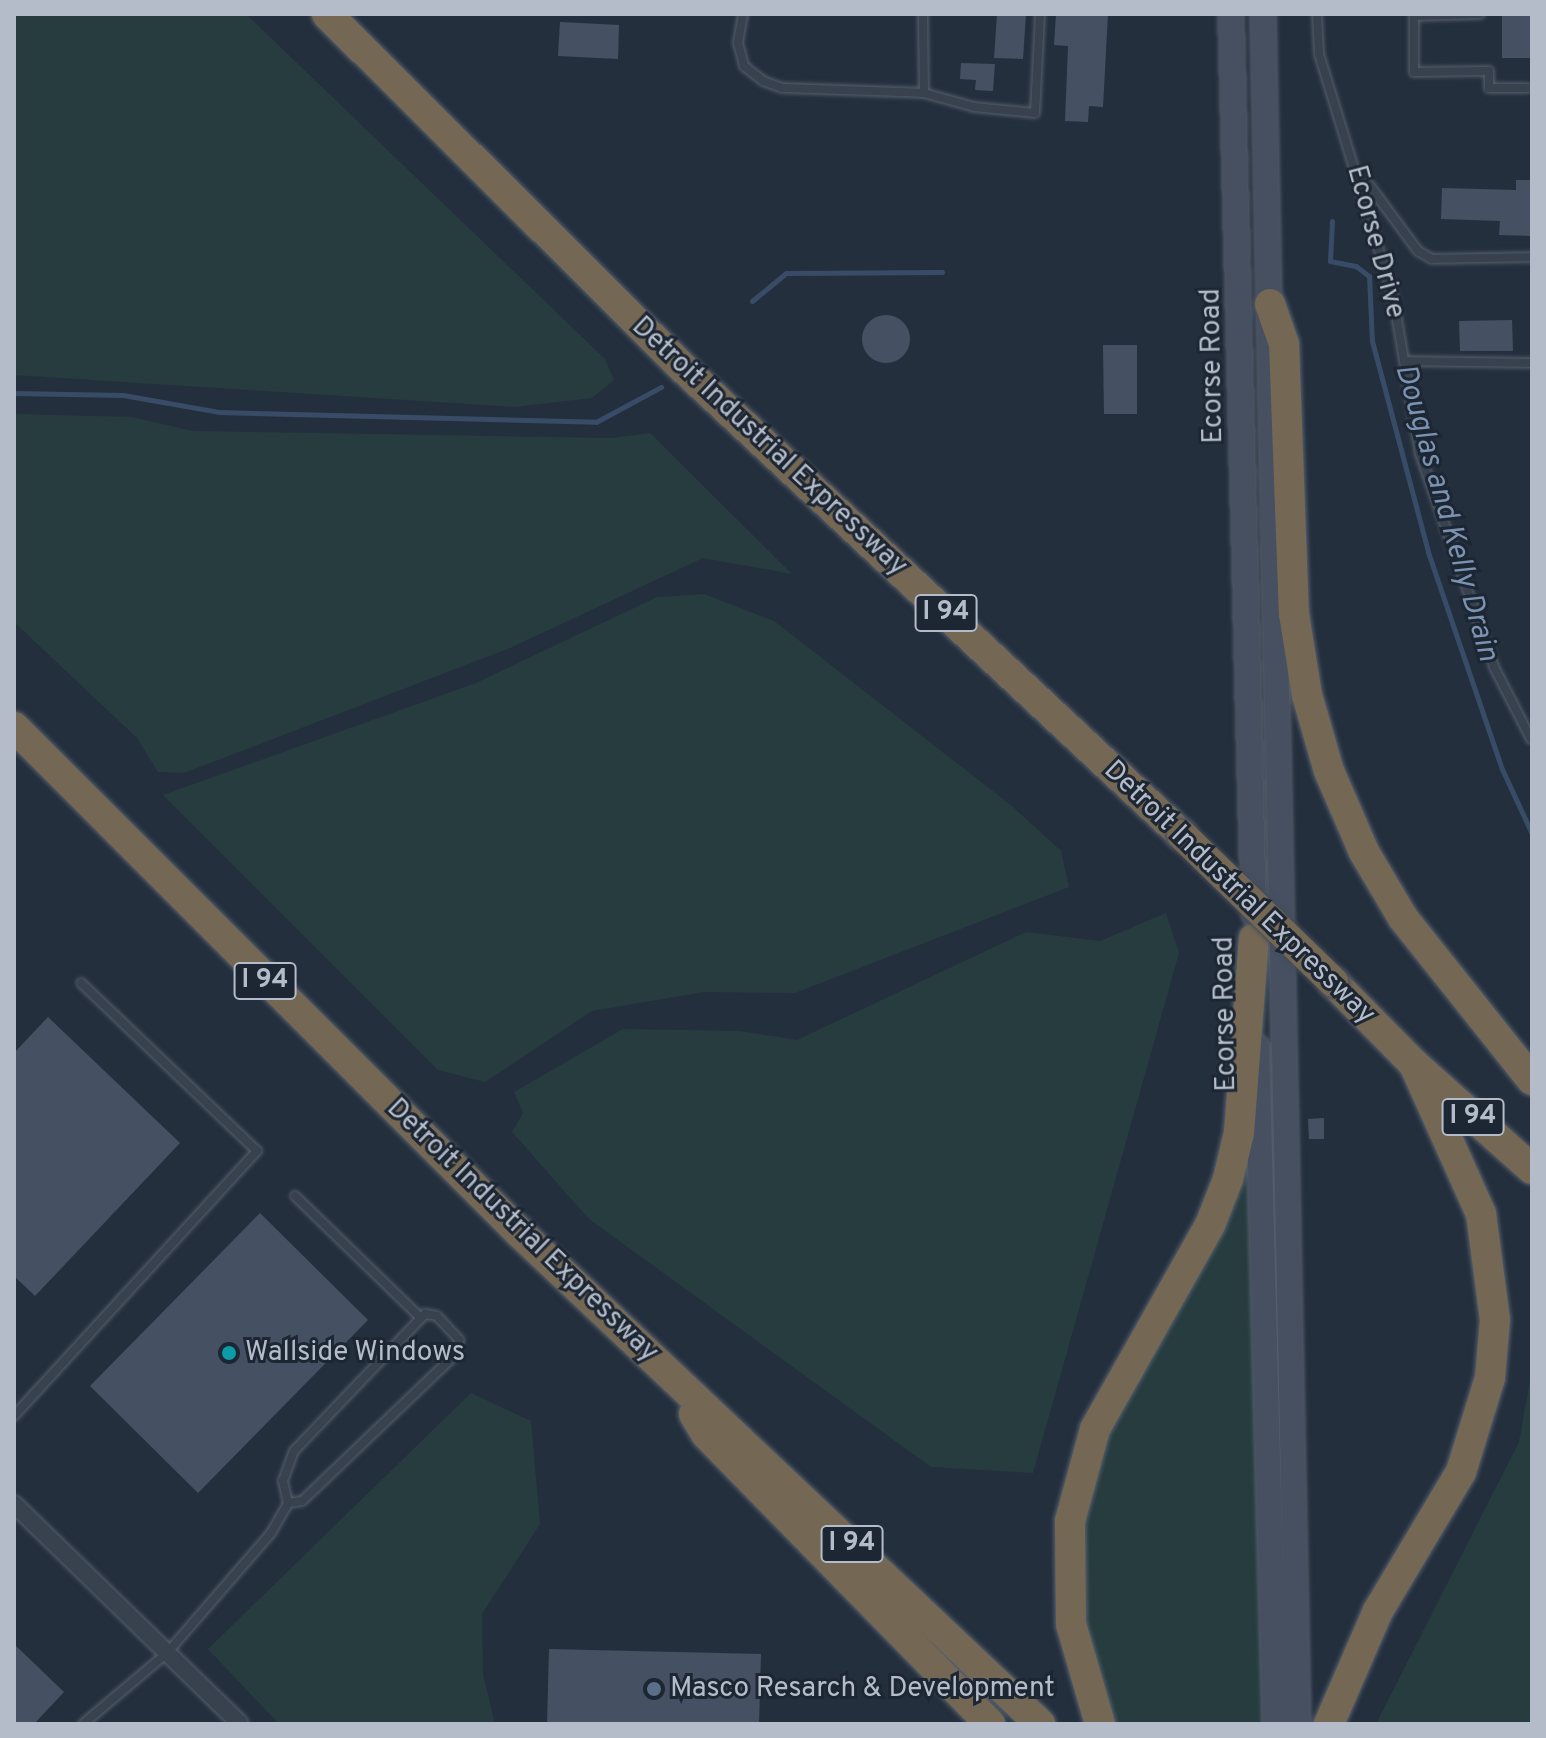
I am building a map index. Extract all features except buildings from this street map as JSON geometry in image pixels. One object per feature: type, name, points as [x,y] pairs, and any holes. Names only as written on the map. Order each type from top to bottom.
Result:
[{"type":"highway","name":"Detroit Industrial Expressway","points":[[327,14],[683,368],[1182,835],[1414,1064],[1532,1169]]},
{"type":"highway","points":[[1270,304],[1284,344],[1294,614],[1307,695],[1329,771],[1364,852],[1403,918],[1532,1080]]},
{"type":"highway","name":"Detroit Industrial Expressway","points":[[14,727],[463,1178],[1040,1724]]},
{"type":"highway","points":[[1100,1724],[1071,1624],[1073,1506],[1095,1429],[1204,1236],[1228,1179],[1239,1133],[1254,939]]},
{"type":"highway","points":[[1329,1724],[1378,1611],[1461,1472],[1490,1378],[1495,1320],[1481,1214],[1414,1064]]},
{"type":"highway","points":[[663,1365],[706,1434],[990,1724]]},
{"type":"main road","name":"Ecorse Road","points":[[1231,14],[1275,1724]]},
{"type":"main road","name":"Ecorse Road","points":[[1263,14],[1298,1724]]},
{"type":"street","points":[[14,1504],[240,1724]]},
{"type":"lane","points":[[743,14],[738,43],[744,66],[763,81],[782,88],[924,93],[974,107],[1035,113],[1040,14]]},
{"type":"lane","points":[[923,14],[924,93]]},
{"type":"lane","name":"Ecorse Drive","points":[[1317,14],[1319,54],[1393,296],[1420,454],[1500,681],[1531,739]]},
{"type":"lane","points":[[1480,14],[1414,16],[1414,72],[1489,71],[1489,88],[1527,88]]},
{"type":"lane","points":[[1356,167],[1418,251],[1432,259],[1532,257]]},
{"type":"lane","points":[[1404,361],[1532,363]]},
{"type":"lane","points":[[14,1416],[257,1151],[81,983]]},
{"type":"lane","points":[[295,1196],[421,1318]]},
{"type":"lane","points":[[83,1724],[167,1653],[271,1533],[288,1503],[283,1481],[294,1451],[421,1318],[437,1316],[459,1340],[457,1353],[302,1501],[288,1503]]},
{"type":"green space","points":[[14,14],[246,14],[605,359],[614,380],[592,398],[514,407],[14,375]]},
{"type":"green space","points":[[14,414],[132,417],[192,431],[611,438],[650,433],[792,574],[703,558],[510,648],[184,773],[158,772],[137,738],[14,622]]},
{"type":"green space","points":[[704,594],[774,621],[1012,806],[1061,851],[1069,887],[795,993],[704,992],[592,1011],[485,1082],[438,1070],[163,795],[476,683],[657,597]]},
{"type":"green space","points":[[1166,913],[1179,953],[1033,1473],[931,1467],[589,1219],[512,1132],[523,1113],[514,1092],[623,1029],[740,1031],[797,1040],[1026,932],[1100,941]]},
{"type":"green space","points":[[1244,1166],[1250,1166],[1266,1724],[1114,1724],[1080,1611],[1082,1517],[1102,1445]]},
{"type":"green space","points":[[1532,1369],[1532,1724],[1376,1724],[1519,1442]]},
{"type":"green space","points":[[471,1393],[531,1421],[540,1524],[482,1614],[483,1674],[495,1724],[279,1724],[208,1649]]},
{"type":"waterway","name":"Douglas and Kelly Drain","points":[[1332,221],[1330,261],[1356,266],[1369,276],[1372,341],[1428,552],[1502,769],[1532,834]]},
{"type":"waterway","points":[[752,301],[786,273],[942,272]]},
{"type":"waterway","points":[[14,393],[123,395],[219,412],[596,422],[661,387]]},
{"type":"place","name":"Wallside Windows","points":[[229,1353]]},
{"type":"place","name":"Masco Resarch & Development","points":[[654,1689]]}]
